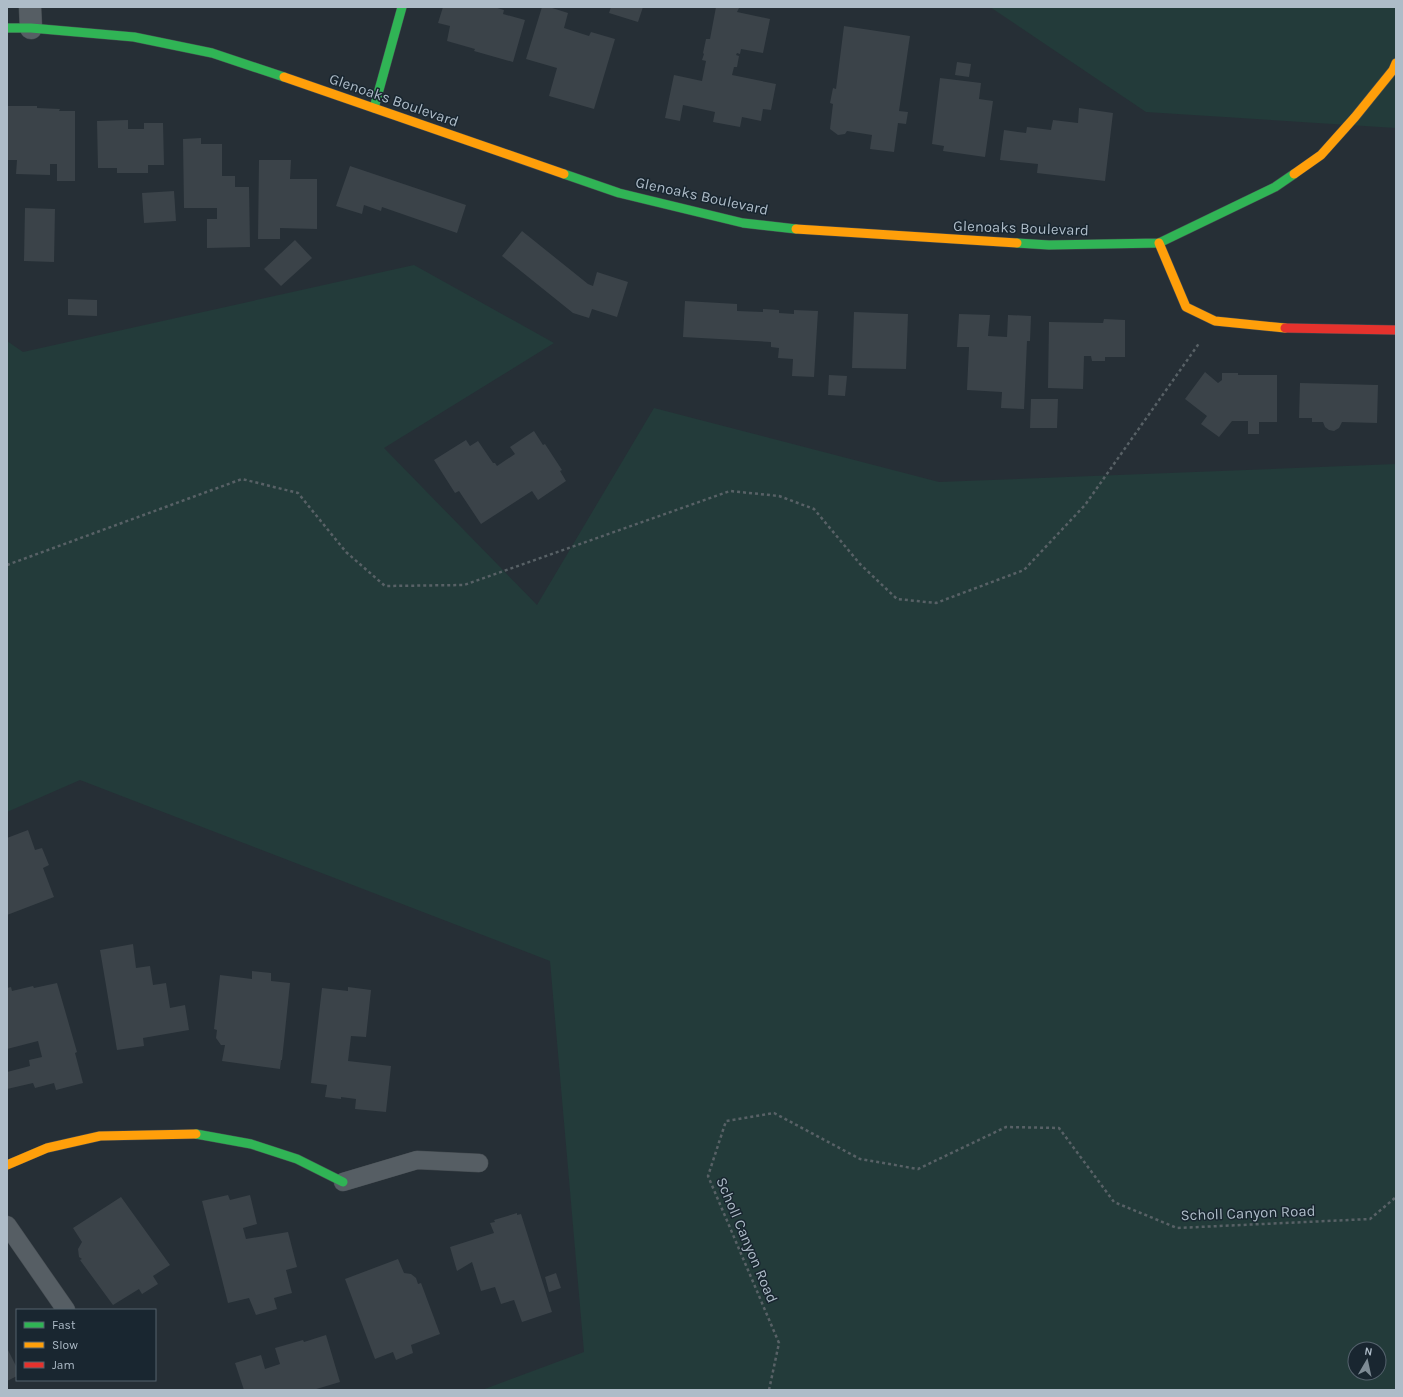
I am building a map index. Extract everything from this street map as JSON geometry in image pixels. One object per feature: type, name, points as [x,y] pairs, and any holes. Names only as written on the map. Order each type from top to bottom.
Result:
[{"type":"street","points":[[374,108],[402,7]]},
{"type":"street","name":"Glenoaks Boulevard","points":[[7,28],[30,17],[212,53],[619,193],[743,223],[785,228],[1049,245],[1159,243],[1275,187],[1321,155],[1355,117],[1393,70],[1396,63]]},
{"type":"street","points":[[1159,243],[1186,307],[1215,321],[1296,329],[1396,330]]},
{"type":"street","points":[[7,1165],[47,1148],[100,1136],[200,1134],[251,1144],[297,1159],[343,1182]]},
{"type":"lane","points":[[343,1182],[417,1160],[479,1163]]},
{"type":"lane","points":[[7,1225],[65,1309]]},
{"type":"path","points":[[7,565],[242,479],[298,493],[346,552],[385,586],[464,585],[730,491],[779,496],[814,509],[860,564],[897,599],[936,603],[1024,570],[1085,505],[1215,321]]},
{"type":"path","name":"Scholl Canyon Road","points":[[768,1390],[779,1343],[708,1176],[726,1120],[774,1113],[860,1159],[918,1169],[1006,1127],[1059,1128],[1114,1202],[1177,1228],[1370,1219],[1396,1197]]},
{"type":"green space","points":[[990,7],[1396,7],[1396,128],[1146,112]]},
{"type":"green space","points":[[414,265],[554,343],[384,448],[537,605],[654,408],[939,482],[1396,464],[1396,1390],[482,1390],[584,1352],[550,961],[80,780],[7,812],[7,341],[23,352]]},
{"type":"building","points":[[443,7],[494,7],[504,10],[503,14],[525,20],[513,62],[474,51],[475,49],[447,41],[450,26],[438,23]]},
{"type":"building","points":[[542,7],[549,7],[568,13],[564,28],[589,36],[591,32],[615,39],[594,109],[549,96],[557,68],[526,59]]},
{"type":"building","points":[[611,7],[643,7],[638,22],[609,13]]},
{"type":"building","points":[[716,7],[735,7],[739,8],[737,12],[770,19],[763,53],[741,49],[740,54],[737,53],[736,55],[739,56],[737,67],[734,67],[732,75],[776,84],[771,110],[763,109],[761,121],[742,117],[740,127],[713,122],[715,112],[683,105],[680,121],[665,118],[674,75],[702,81],[706,61],[702,60],[703,53],[706,39],[710,39]]},
{"type":"building","points":[[844,26],[910,36],[899,111],[908,112],[906,124],[898,123],[894,152],[870,149],[872,135],[847,131],[845,134],[838,135],[830,129],[833,104],[830,103],[833,88],[836,89]]},
{"type":"building","points":[[957,62],[971,64],[969,77],[955,75]]},
{"type":"building","points":[[940,78],[981,83],[979,99],[993,101],[985,157],[943,151],[944,146],[932,144]]},
{"type":"building","points":[[7,106],[37,106],[37,108],[60,109],[59,111],[75,111],[75,181],[57,181],[57,164],[50,164],[50,175],[16,174],[17,160],[7,160]]},
{"type":"building","points":[[1079,108],[1113,113],[1105,181],[1037,173],[1038,164],[1000,160],[1004,130],[1026,133],[1027,127],[1051,130],[1053,120],[1078,123]]},
{"type":"building","points":[[128,120],[128,129],[144,129],[144,123],[163,123],[164,165],[148,165],[148,173],[117,173],[117,168],[98,168],[97,121]]},
{"type":"building","points":[[201,138],[201,144],[222,144],[222,176],[235,176],[235,187],[249,187],[250,247],[207,248],[207,219],[217,219],[217,208],[184,208],[183,139]]},
{"type":"building","points":[[259,160],[291,160],[290,179],[317,179],[317,229],[280,228],[280,239],[258,239]]},
{"type":"building","points":[[350,166],[466,205],[457,233],[382,207],[381,211],[364,205],[362,214],[336,206]]},
{"type":"building","points":[[174,191],[176,221],[144,223],[142,193]]},
{"type":"building","points":[[25,208],[55,209],[54,262],[24,261]]},
{"type":"building","points":[[522,231],[588,284],[593,286],[597,272],[628,282],[617,317],[592,309],[589,318],[573,313],[502,256]]},
{"type":"building","points":[[295,240],[312,258],[281,286],[264,269]]},
{"type":"building","points":[[68,299],[97,300],[97,316],[68,315]]},
{"type":"building","points":[[685,301],[737,304],[737,311],[763,312],[763,309],[779,310],[779,313],[794,314],[794,310],[818,311],[814,377],[792,376],[793,359],[778,358],[779,348],[771,347],[771,342],[683,337]]},
{"type":"building","points":[[854,312],[908,314],[906,369],[852,368]]},
{"type":"building","points":[[959,314],[990,315],[988,336],[1007,337],[1008,315],[1031,316],[1030,341],[1027,341],[1024,409],[1001,408],[1002,392],[967,390],[969,347],[957,347]]},
{"type":"building","points":[[1104,319],[1125,320],[1125,357],[1105,357],[1105,361],[1092,361],[1091,356],[1084,356],[1083,389],[1048,388],[1049,322],[1103,323]]},
{"type":"building","points":[[1205,372],[1218,383],[1222,380],[1222,373],[1238,373],[1238,375],[1277,375],[1277,422],[1259,422],[1259,434],[1248,434],[1248,421],[1232,421],[1219,437],[1201,424],[1207,416],[1185,399]]},
{"type":"building","points":[[829,375],[847,376],[845,396],[828,395]]},
{"type":"building","points":[[1300,383],[1378,385],[1377,423],[1342,422],[1339,428],[1334,431],[1325,427],[1323,422],[1312,422],[1312,418],[1299,418]]},
{"type":"building","points":[[1031,399],[1058,399],[1057,428],[1030,428]]},
{"type":"building","points":[[534,431],[543,445],[545,444],[562,470],[560,471],[566,481],[538,500],[532,491],[481,524],[459,491],[455,493],[434,460],[466,440],[470,446],[478,441],[493,463],[497,466],[515,454],[510,447]]},
{"type":"building","points":[[28,830],[35,850],[42,848],[49,865],[43,868],[54,897],[7,915],[7,838]]},
{"type":"building","points":[[133,944],[136,968],[150,966],[153,985],[166,983],[170,1008],[185,1005],[189,1030],[143,1038],[144,1046],[117,1050],[100,950]]},
{"type":"building","points":[[252,971],[271,973],[271,981],[290,983],[280,1069],[222,1061],[225,1045],[221,1045],[216,1038],[217,1030],[214,1029],[220,975],[252,979]]},
{"type":"building","points":[[57,983],[77,1052],[75,1053],[83,1083],[56,1090],[54,1083],[35,1088],[33,1083],[7,1089],[7,1072],[30,1066],[29,1060],[42,1057],[38,1041],[7,1049],[7,988],[11,987],[12,991],[33,986],[34,988]]},
{"type":"building","points":[[348,987],[371,990],[366,1037],[351,1036],[348,1061],[391,1066],[386,1112],[355,1109],[356,1099],[325,1097],[327,1085],[311,1083],[322,988],[348,991]]},
{"type":"building","points":[[228,1195],[230,1200],[250,1195],[257,1224],[243,1228],[246,1239],[288,1232],[297,1267],[286,1270],[292,1293],[274,1298],[277,1309],[256,1315],[249,1298],[228,1303],[202,1201]]},
{"type":"building","points":[[121,1197],[170,1265],[153,1276],[158,1284],[142,1294],[139,1289],[113,1305],[80,1260],[82,1259],[79,1257],[78,1249],[82,1242],[73,1228]]},
{"type":"building","points":[[517,1213],[517,1215],[521,1214],[552,1312],[522,1322],[514,1300],[501,1304],[495,1287],[481,1291],[472,1262],[457,1271],[450,1247],[494,1233],[490,1223],[495,1222],[494,1220]]},
{"type":"building","points":[[398,1259],[404,1273],[411,1274],[416,1278],[418,1284],[421,1283],[440,1334],[411,1345],[413,1353],[396,1360],[393,1352],[375,1359],[345,1279]]},
{"type":"building","points":[[556,1273],[561,1288],[549,1292],[545,1277]]},
{"type":"building","points":[[326,1335],[340,1382],[313,1390],[244,1390],[235,1363],[261,1355],[265,1369],[280,1364],[275,1348],[303,1340],[304,1342]]},
{"type":"building","points":[[7,1348],[16,1366],[16,1376],[7,1381]]},
{"type":"traffic: fast","points":[[374,108],[402,7]]},
{"type":"traffic: fast","points":[[7,28],[31,28],[134,37],[212,53],[284,77]]},
{"type":"traffic: fast","points":[[564,174],[619,193],[743,223],[796,229]]},
{"type":"traffic: fast","points":[[1017,243],[1049,245],[1159,243],[1275,187],[1294,174]]},
{"type":"traffic: fast","points":[[196,1134],[251,1144],[297,1159],[343,1182]]},
{"type":"traffic: slow","points":[[1294,174],[1321,155],[1355,117],[1393,70],[1396,63]]},
{"type":"traffic: slow","points":[[284,77],[564,174]]},
{"type":"traffic: slow","points":[[796,229],[1017,243]]},
{"type":"traffic: slow","points":[[1159,243],[1186,307],[1215,321],[1285,328]]},
{"type":"traffic: slow","points":[[7,1165],[47,1148],[100,1136],[196,1134]]},
{"type":"traffic: jam","points":[[1285,328],[1396,330]]}]
